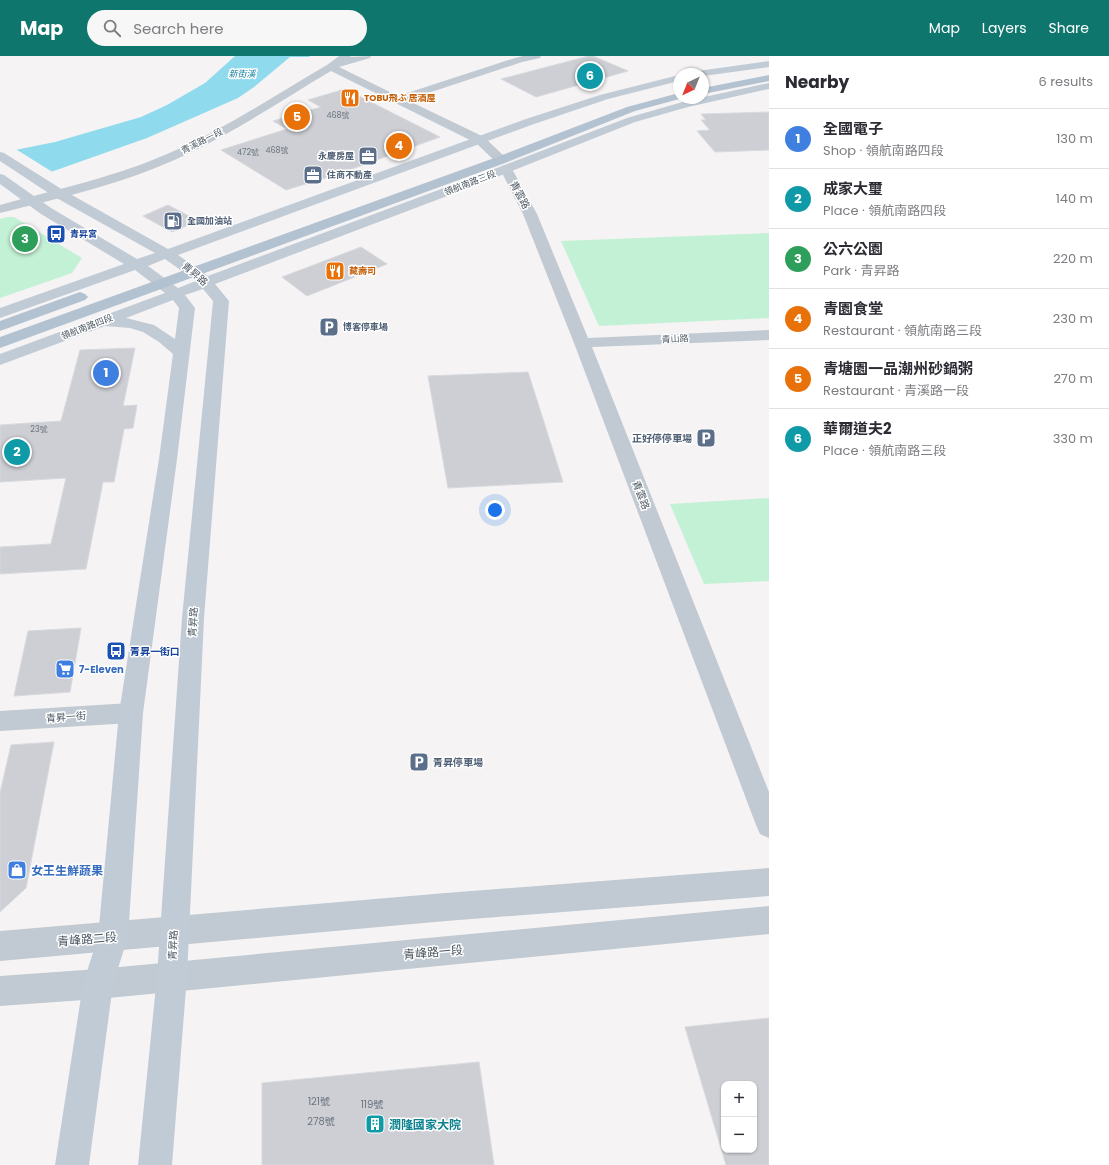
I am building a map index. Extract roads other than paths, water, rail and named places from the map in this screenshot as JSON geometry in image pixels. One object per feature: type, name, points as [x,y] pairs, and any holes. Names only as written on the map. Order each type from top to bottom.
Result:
[{"type":"main road","points":[[709,79],[769,70]]},
{"type":"main road","points":[[709,90],[769,78]]},
{"type":"main road","points":[[173,258],[484,145],[618,101],[673,86]]},
{"type":"main road","name":"領航南路三段","points":[[503,164],[631,109],[673,98]]},
{"type":"main road","points":[[0,326],[142,269]]},
{"type":"main road","name":"領航南路四段","points":[[0,343],[168,288]]},
{"type":"street","name":"青溪路一段","points":[[0,209],[108,179],[177,154],[230,128],[331,67],[346,56]]},
{"type":"street","points":[[331,67],[366,56]]},
{"type":"street","points":[[399,99],[519,60],[536,56]]},
{"type":"street","points":[[709,72],[769,64]]},
{"type":"street","name":"青雲路","points":[[331,67],[399,99],[484,145],[503,164],[530,214],[769,825]]},
{"type":"street","points":[[484,145],[556,112],[607,96],[673,80]]},
{"type":"street","name":"領航南路三段","points":[[168,288],[503,164],[631,120],[686,104],[769,86]]},
{"type":"street","name":"青昇路","points":[[0,156],[37,180],[52,195],[173,258],[200,277],[221,300],[193,618],[172,976],[154,1165]]},
{"type":"street","points":[[0,178],[46,211],[142,269],[168,288],[187,308],[168,459],[131,713],[112,937],[98,984],[72,1165]]},
{"type":"street","points":[[0,313],[173,258]]},
{"type":"street","name":"領航南路四段","points":[[0,360],[100,322],[168,288]]},
{"type":"street","points":[[100,322],[128,322],[148,327],[162,335],[181,352]]},
{"type":"street","name":"青山路","points":[[584,349],[769,334]]},
{"type":"street","name":"青山路","points":[[584,349],[769,346]]},
{"type":"street","name":"青昇一街","points":[[0,721],[131,713]]},
{"type":"street","points":[[174,932],[446,907],[769,882]]},
{"type":"street","name":"青峰路一段","points":[[98,984],[769,920]]},
{"type":"street","name":"青峰路二段","points":[[0,946],[174,932]]},
{"type":"street","points":[[0,991],[98,984]]},
{"type":"water","name":"新街溪","points":[[235,56],[310,57],[290,57],[254,87],[238,98],[147,138],[0,190],[0,153],[55,142],[141,117],[167,105],[205,83]]},
{"type":"place","name":"華爾道夫2","points":[[590,76]]},
{"type":"place","name":"TOBU飛ぶ 居酒屋","points":[[350,98]]},
{"type":"place","name":"青塘園一品潮州砂鍋粥","points":[[297,117]]},
{"type":"place","name":"青園食堂","points":[[399,146]]},
{"type":"place","name":"永慶房屋","points":[[368,156]]},
{"type":"place","name":"住商不動產","points":[[313,175]]},
{"type":"place","name":"全國加油站","points":[[173,221]]},
{"type":"place","name":"青昇宮","points":[[56,234]]},
{"type":"place","name":"公六公園","points":[[25,239]]},
{"type":"place","name":"藏壽司","points":[[335,271]]},
{"type":"place","name":"博客停車場","points":[[329,327]]},
{"type":"place","name":"全國電子","points":[[106,373]]},
{"type":"place","name":"正好停停車場","points":[[706,438]]},
{"type":"place","name":"成家大璽","points":[[17,452]]},
{"type":"place","name":"青昇一街口","points":[[116,651]]},
{"type":"place","name":"7-Eleven","points":[[65,669]]},
{"type":"place","name":"青昇停車場","points":[[419,762]]},
{"type":"place","name":"女王生鮮蔬果","points":[[17,870]]},
{"type":"place","name":"潤隆國家大院","points":[[375,1124]]}]
